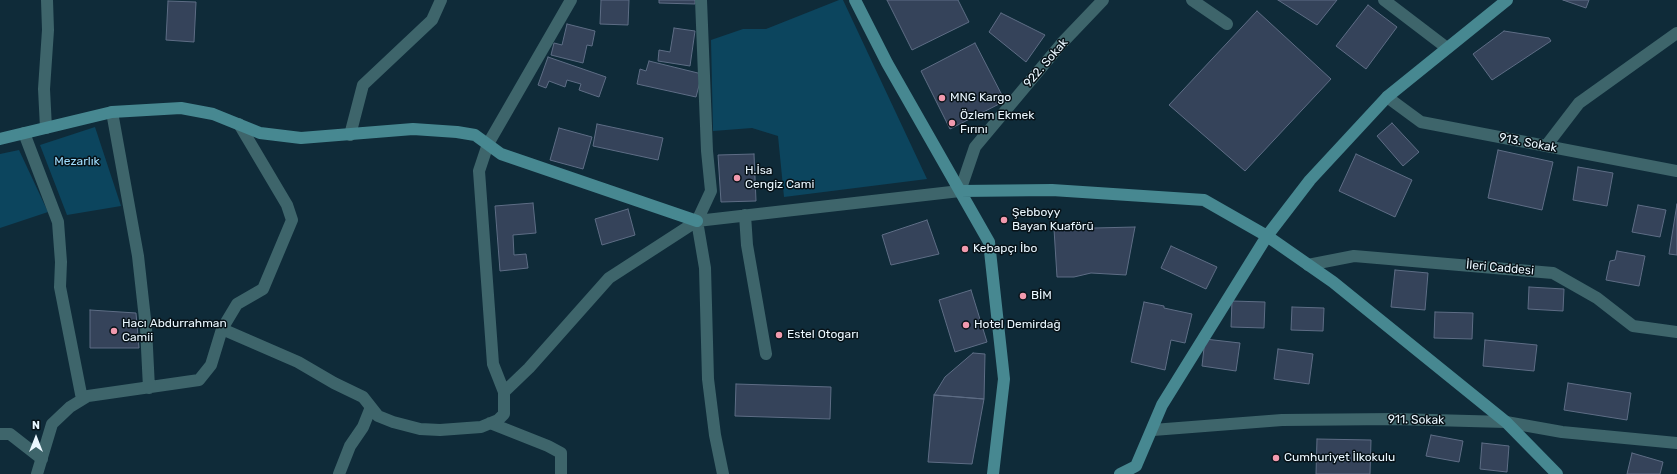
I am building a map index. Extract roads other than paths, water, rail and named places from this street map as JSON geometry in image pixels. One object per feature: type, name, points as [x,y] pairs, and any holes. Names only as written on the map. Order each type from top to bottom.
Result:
[{"type":"street","points":[[46,128],[44,89],[48,30],[47,0]]},
{"type":"street","points":[[350,135],[363,85],[432,20],[441,0]]},
{"type":"street","points":[[222,329],[298,362],[334,383],[363,397],[378,416],[393,422],[420,429],[440,430],[481,427],[498,420],[504,414],[504,392],[493,364],[478,171],[488,144],[571,0]]},
{"type":"street","points":[[504,392],[529,368],[609,278],[697,221],[712,192],[707,151],[701,0]]},
{"type":"street","points":[[855,0],[887,63],[988,242],[1004,379],[993,474]]},
{"type":"street","name":"922. Sokak","points":[[960,191],[975,147],[1062,43],[1103,0]]},
{"type":"street","points":[[1192,0],[1227,24]]},
{"type":"street","points":[[1384,0],[1446,48]]},
{"type":"street","points":[[1120,474],[1136,466],[1153,430],[1162,405],[1267,236],[1310,180],[1387,97],[1507,0]]},
{"type":"street","points":[[1546,146],[1579,103],[1677,33]]},
{"type":"street","name":"913. Sokak","points":[[1387,97],[1421,122],[1677,171]]},
{"type":"street","points":[[0,139],[112,112],[181,108],[213,114],[260,133],[301,138],[413,129],[457,132],[475,135],[501,154],[697,221],[960,191],[1052,190],[1204,200],[1267,236],[1333,282],[1506,422],[1557,474]]},
{"type":"street","points":[[112,112],[138,256],[146,328],[149,388]]},
{"type":"street","points":[[37,474],[52,424],[70,407],[88,396],[198,380],[211,365],[222,329],[237,304],[263,289],[292,220],[286,204],[239,124]]},
{"type":"street","points":[[24,133],[58,222],[61,262],[60,288],[82,399]]},
{"type":"street","points":[[744,216],[747,245],[766,354]]},
{"type":"street","points":[[697,221],[705,268],[708,379],[715,435],[723,474]]},
{"type":"street","name":"İleri Caddesi","points":[[1308,264],[1354,256],[1554,273],[1597,298],[1633,326],[1677,332]]},
{"type":"street","points":[[339,474],[350,446],[364,427],[371,407]]},
{"type":"street","name":"911. Sokak","points":[[1153,430],[1282,420],[1394,419],[1506,422],[1562,432],[1677,443]]},
{"type":"street","points":[[490,423],[548,446],[561,453],[561,474]]},
{"type":"street","points":[[0,434],[10,434],[42,459]]},
{"type":"place","name":"MNG Kargo","points":[[942,98]]},
{"type":"place","name":"Özlem Ekmek Fırını","points":[[952,123]]},
{"type":"place","name":"H.İsa Cengiz Cami","points":[[737,178]]},
{"type":"place","name":"Şebboyy Bayan Kuaförü","points":[[1004,220]]},
{"type":"place","name":"Kebapçı İbo","points":[[965,249]]},
{"type":"place","name":"BİM","points":[[1023,296]]},
{"type":"place","name":"Hotel Demirdağ","points":[[966,325]]},
{"type":"place","name":"Hacı Abdurrahman Camii","points":[[114,331]]},
{"type":"place","name":"Estel Otogarı","points":[[779,335]]},
{"type":"place","name":"Cumhuriyet İlkokulu","points":[[1276,458]]},
{"type":"park label","name":"Mezarlık","points":[[77,162]]}]
